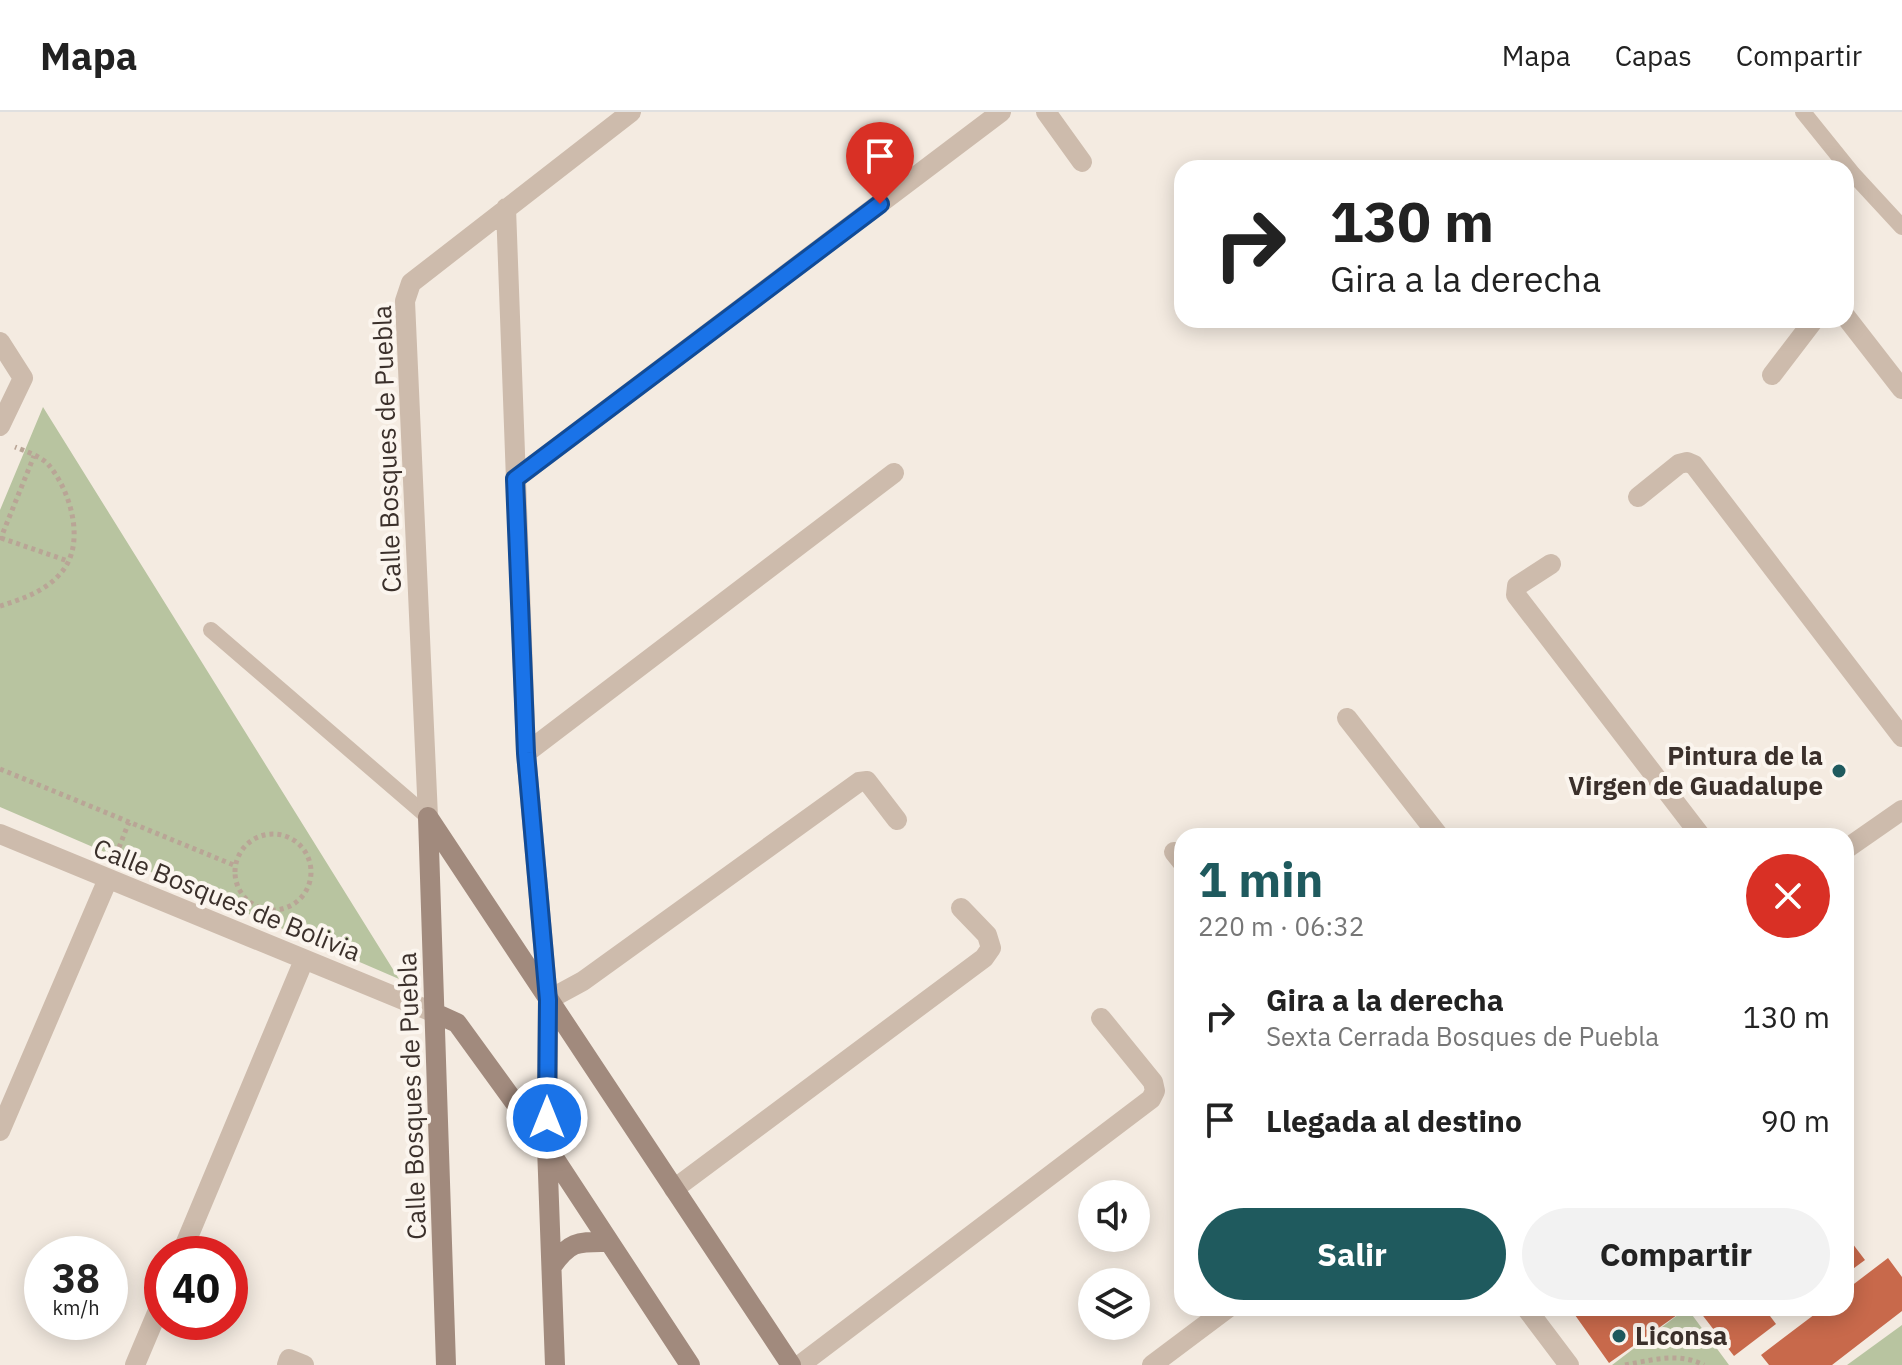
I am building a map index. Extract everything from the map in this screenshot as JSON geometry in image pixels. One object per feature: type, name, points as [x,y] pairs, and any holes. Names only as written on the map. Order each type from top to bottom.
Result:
[{"type":"street","name":"Calle Bosques de Puebla","points":[[446,1365],[428,817],[405,301],[411,283],[631,112]]},
{"type":"street","points":[[515,479],[1001,112]]},
{"type":"street","points":[[1046,112],[1082,162]]},
{"type":"street","points":[[506,208],[526,753],[548,1000],[547,1147],[555,1365]]},
{"type":"street","points":[[1854,327],[1902,389]]},
{"type":"street","points":[[1772,375],[1808,328]]},
{"type":"street","points":[[0,342],[23,378],[0,426]]},
{"type":"street","points":[[1638,497],[1679,464],[1687,462],[1694,465],[1902,737]]},
{"type":"street","points":[[526,753],[894,473]]},
{"type":"street","points":[[1551,564],[1517,586],[1516,595],[1695,828]]},
{"type":"street","points":[[1347,718],[1433,828]]},
{"type":"street","points":[[548,1000],[583,981],[859,782],[867,781],[897,820]]},
{"type":"street","points":[[1854,843],[1902,810]]},
{"type":"street","points":[[428,817],[791,1365]]},
{"type":"street","name":"Calle Bosques de Bolivia","points":[[0,834],[435,1013]]},
{"type":"street","points":[[0,1131],[108,879]]},
{"type":"street","points":[[674,1189],[984,958],[991,948],[987,935],[961,908]]},
{"type":"street","points":[[189,1236],[304,960]]},
{"type":"street","points":[[435,1013],[457,1023],[547,1147],[690,1365]]},
{"type":"street","points":[[800,1365],[1151,1099],[1155,1091],[1153,1082],[1101,1018]]},
{"type":"street","points":[[552,1266],[564,1249],[582,1242],[609,1242]]},
{"type":"street","points":[[1152,1365],[1217,1316]]},
{"type":"street","points":[[1532,1316],[1569,1365]]},
{"type":"street","points":[[135,1365],[146,1340]]},
{"type":"street","points":[[287,1365],[289,1359],[304,1365]]},
{"type":"lane","points":[[1803,112],[1842,160]]},
{"type":"lane","points":[[1854,175],[1902,227]]},
{"type":"lane","points":[[211,630],[428,817]]},
{"type":"path","points":[[0,606],[34,595],[62,574],[74,549],[73,518],[63,486],[46,461],[11,445]]},
{"type":"path","points":[[34,456],[0,539],[68,561]]},
{"type":"path","points":[[0,769],[236,866]]},
{"type":"path","points":[[108,879],[129,822]]},
{"type":"path","points":[[283,836],[295,841],[304,850],[311,875],[308,888],[301,898],[280,910],[268,910],[257,907],[240,890],[236,866],[247,844],[258,837],[283,836]]},
{"type":"path","points":[[1625,1365],[1664,1357],[1692,1359],[1704,1365]]},
{"type":"green space","points":[[43,407],[399,979],[0,807],[0,510]]},
{"type":"green space","points":[[1676,1316],[1693,1316],[1729,1365],[1612,1365]]},
{"type":"green space","points":[[1902,1325],[1902,1365],[1847,1365]]},
{"type":"building","points":[[1854,1246],[1865,1260],[1854,1268]]},
{"type":"building","points":[[1888,1258],[1902,1277],[1902,1311],[1832,1365],[1769,1365],[1761,1355],[1812,1316],[1854,1316],[1854,1284]]},
{"type":"building","name":"Liconsa","points":[[1576,1316],[1676,1316],[1609,1363]]},
{"type":"building","points":[[1703,1316],[1770,1316],[1776,1324],[1734,1356]]},
{"type":"place","name":"Pintura de la Virgen de Guadalupe","points":[[1839,771]]},
{"type":"place","name":"Liconsa","points":[[1619,1336]]},
{"type":"route","points":[[547,1118],[548,1000],[526,753],[515,479],[880,204]]}]
